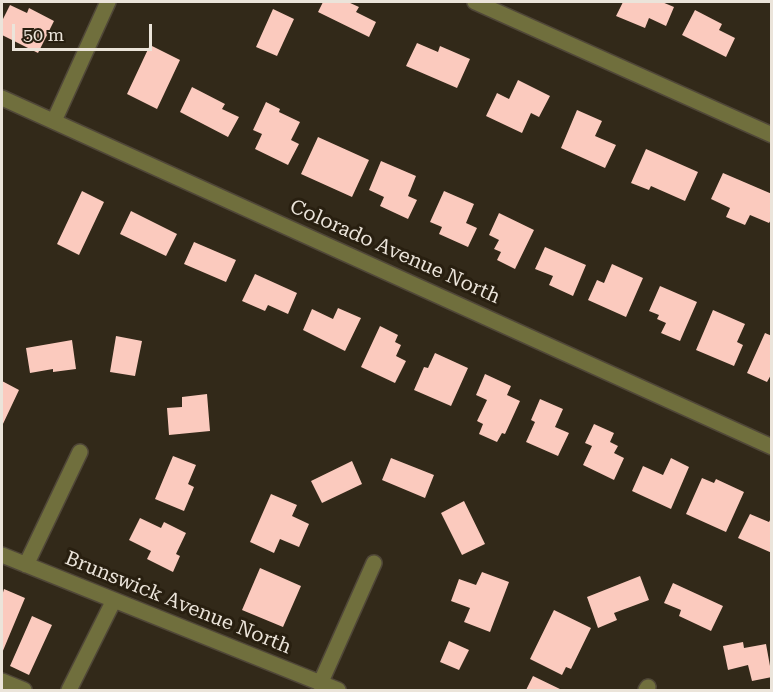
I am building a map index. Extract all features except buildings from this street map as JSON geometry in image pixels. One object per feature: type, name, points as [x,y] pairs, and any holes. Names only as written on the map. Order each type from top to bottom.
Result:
[{"type":"street","points":[[54,121],[108,2]]},
{"type":"street","points":[[475,2],[771,135]]},
{"type":"street","name":"Colorado Avenue North","points":[[2,98],[771,447]]},
{"type":"street","points":[[26,565],[80,452]]},
{"type":"street","name":"Brunswick Avenue North","points":[[2,555],[338,690]]},
{"type":"street","points":[[320,684],[374,563]]},
{"type":"street","points":[[69,690],[114,600]]},
{"type":"street","points":[[2,681],[24,690]]}]
